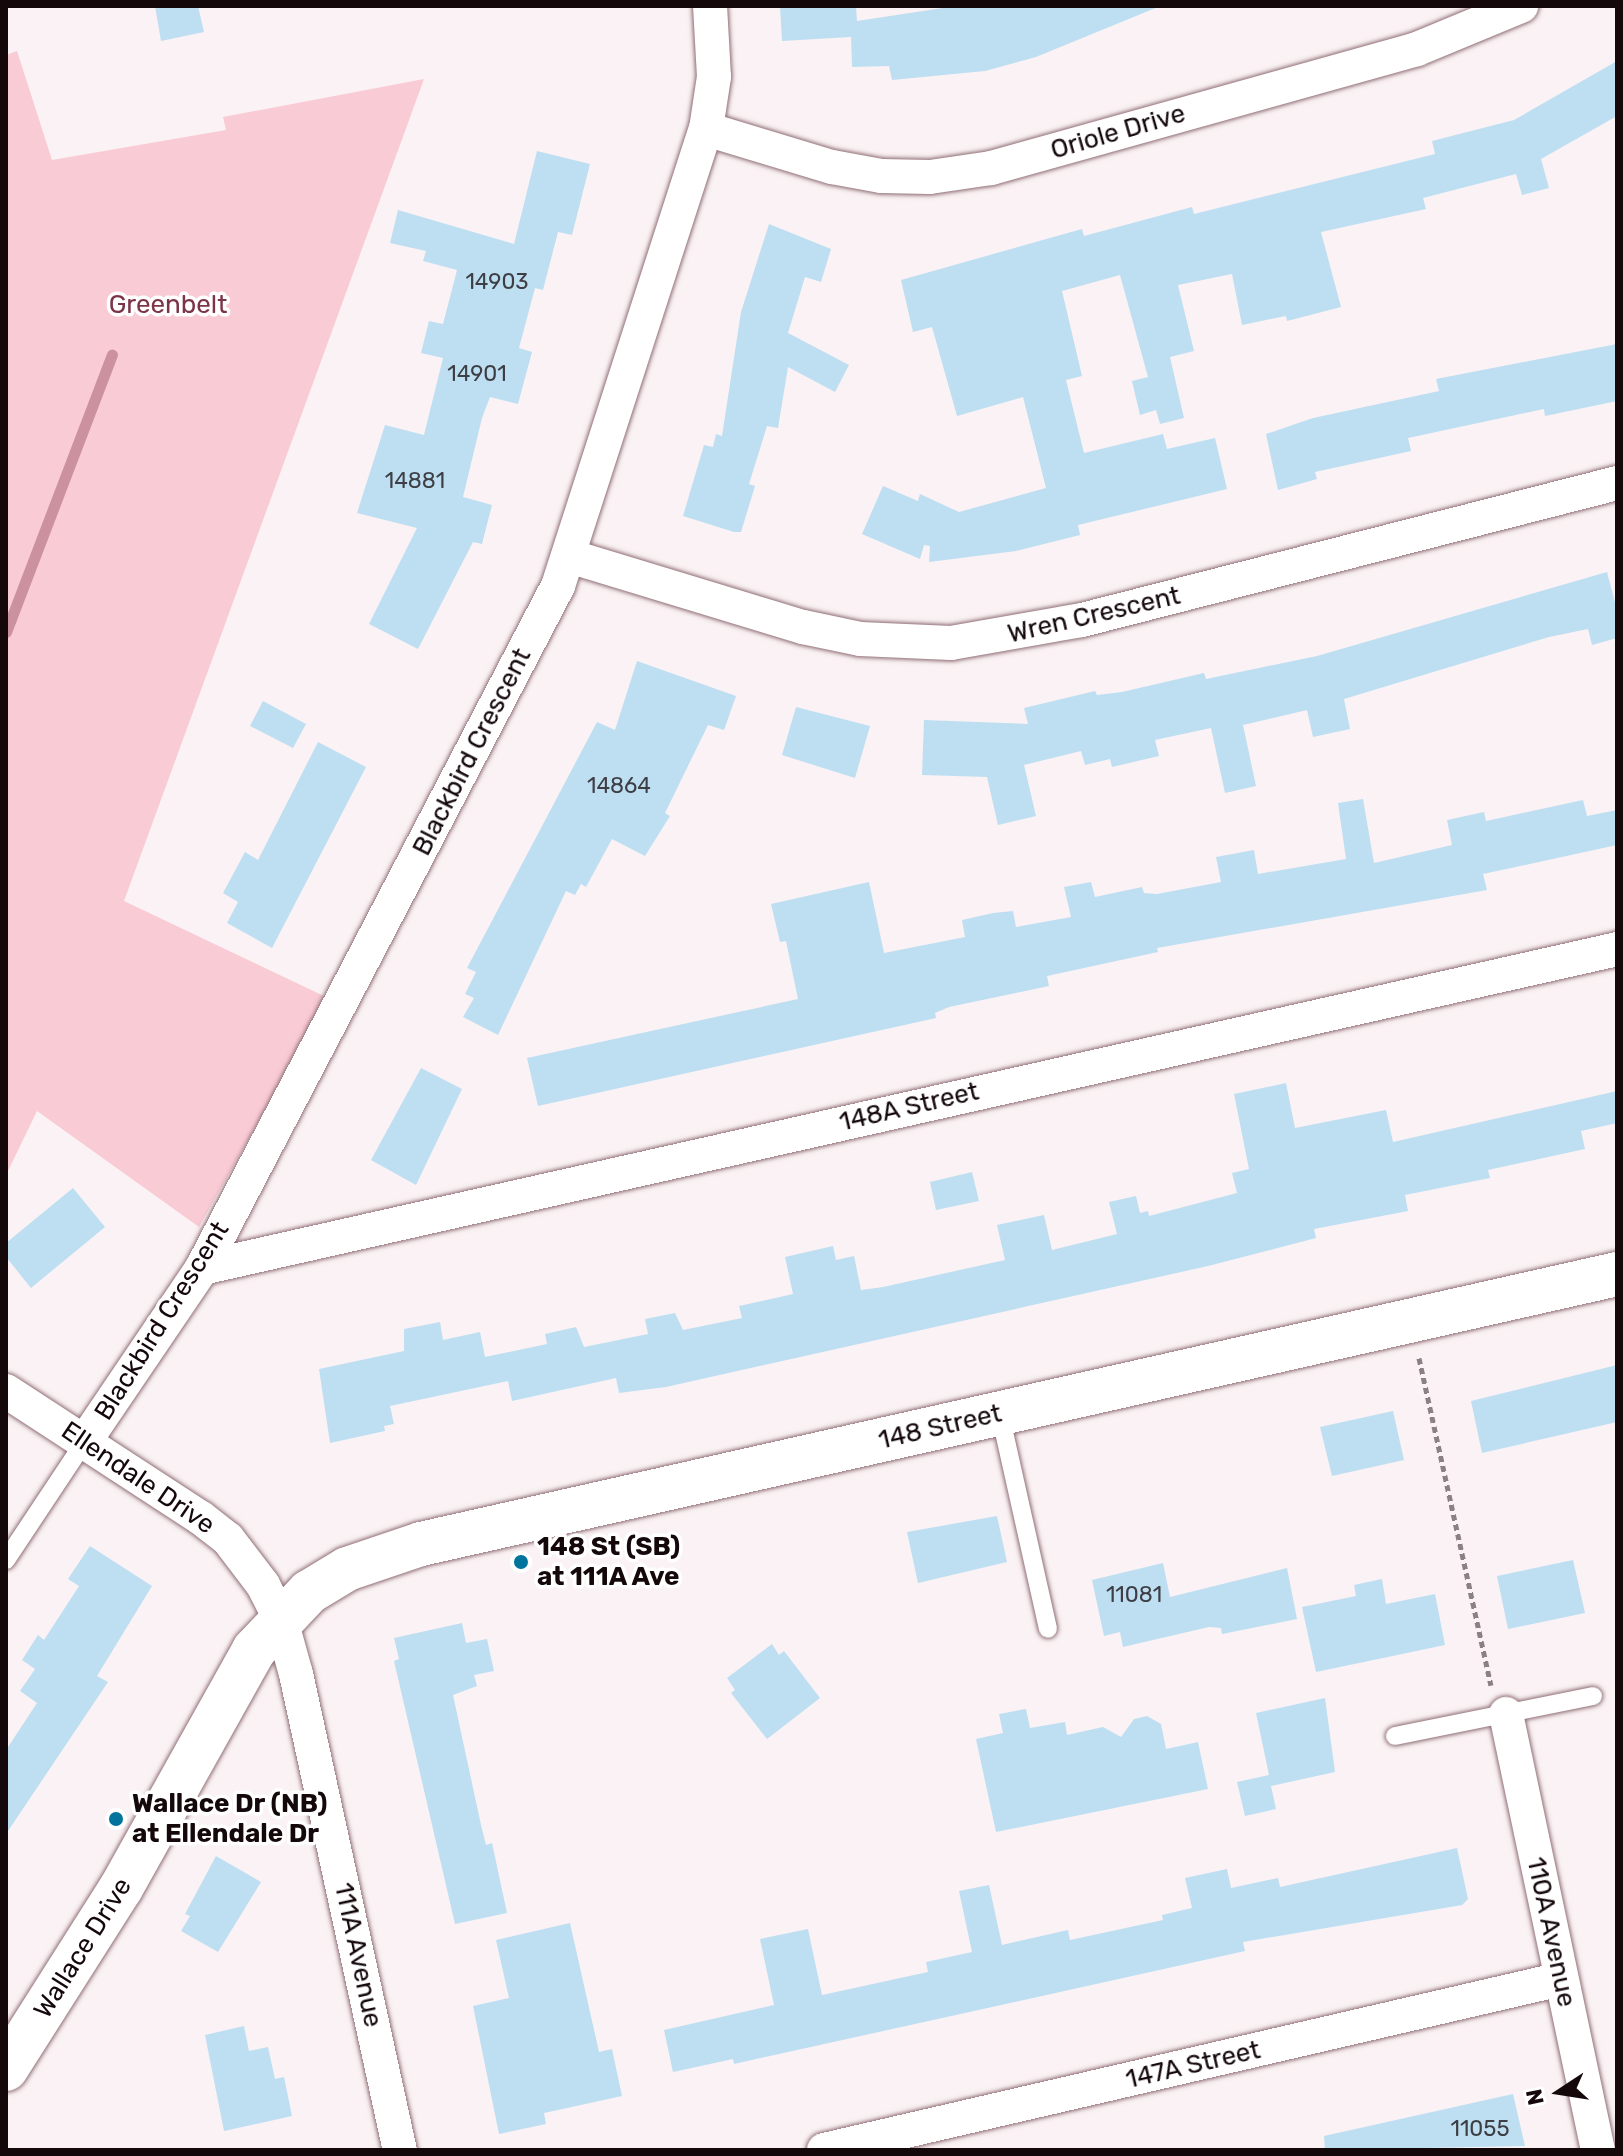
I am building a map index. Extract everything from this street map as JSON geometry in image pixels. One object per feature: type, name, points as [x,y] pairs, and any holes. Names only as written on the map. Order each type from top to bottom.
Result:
[{"type":"street","name":"Blackbird Crescent","points":[[85,1441],[202,1268],[360,971],[569,556],[706,129],[714,77],[710,6]]},
{"type":"street","name":"Oriole Drive","points":[[706,129],[881,176],[946,175],[991,168],[1417,49],[1521,6]]},
{"type":"street","name":"Wren Crescent","points":[[569,556],[803,627],[860,639],[951,643],[1082,620],[1617,483]]},
{"type":"street","name":"148A Street","points":[[202,1268],[1617,949]]},
{"type":"street","name":"148 Street","points":[[281,1620],[309,1592],[347,1569],[421,1544],[1617,1274]]},
{"type":"street","name":"Ellendale Drive","points":[[6,1391],[228,1539],[263,1585],[281,1620]]},
{"type":"street","name":"Wallace Drive","points":[[6,2069],[114,1900],[254,1650],[281,1620]]},
{"type":"street","name":"111A Avenue","points":[[281,1620],[400,2150]]},
{"type":"street","name":"110A Avenue","points":[[1506,1714],[1598,2150]]},
{"type":"street","name":"147A Street","points":[[824,2150],[893,2143],[1561,1979]]},
{"type":"lane","points":[[1000,1414],[1048,1629]]},
{"type":"lane","points":[[6,1560],[85,1441]]},
{"type":"lane","points":[[1395,1736],[1593,1696]]},
{"type":"path","points":[[1417,1349],[1491,1689],[1506,1714]]},
{"type":"green space","name":"Greenbelt","points":[[17,51],[52,160],[226,130],[223,117],[424,79],[124,901],[328,998],[199,1227],[37,1111],[6,1175],[6,55]]},
{"type":"building","points":[[155,6],[198,6],[204,32],[161,41]]},
{"type":"building","points":[[780,6],[856,6],[857,21],[956,6],[1158,7],[1036,57],[985,71],[892,80],[889,66],[852,67],[851,37],[782,41]]},
{"type":"building","points":[[1617,61],[1617,116],[1541,159],[1549,188],[1522,195],[1516,174],[1423,198],[1426,209],[1321,232],[1341,307],[1287,321],[1286,316],[1242,325],[1232,274],[1178,285],[1194,351],[1170,357],[1184,418],[1160,424],[1156,410],[1140,415],[1132,381],[1148,377],[1120,275],[1062,291],[1082,376],[1066,380],[1084,453],[1163,434],[1167,449],[1215,438],[1227,489],[1078,525],[1080,535],[1016,551],[929,562],[930,546],[924,545],[920,559],[862,534],[883,486],[918,501],[920,494],[959,512],[1046,488],[1023,397],[957,416],[932,327],[913,332],[901,280],[1082,229],[1084,236],[1192,207],[1194,214],[1435,154],[1432,141],[1514,120]]},
{"type":"building","points":[[537,151],[590,164],[572,235],[558,232],[543,290],[535,288],[519,348],[532,352],[518,404],[490,397],[482,418],[463,497],[492,505],[482,544],[473,542],[418,649],[369,624],[417,528],[357,513],[385,425],[424,435],[443,358],[421,353],[429,321],[443,324],[457,270],[423,261],[426,251],[390,243],[398,210],[514,244]]},
{"type":"building","points":[[769,224],[831,249],[821,282],[805,277],[788,333],[849,365],[835,392],[788,367],[778,428],[767,426],[749,484],[755,486],[741,532],[734,532],[683,516],[704,445],[713,447],[716,434],[722,436],[741,312]]},
{"type":"building","points":[[1617,344],[1617,401],[1545,416],[1544,409],[1408,438],[1411,451],[1315,472],[1317,479],[1278,490],[1266,434],[1313,418],[1439,391],[1436,379]]},
{"type":"building","points":[[1607,572],[1617,610],[1617,638],[1592,645],[1588,629],[1549,637],[1344,699],[1350,729],[1313,737],[1307,710],[1243,725],[1256,786],[1225,793],[1211,728],[1155,740],[1159,756],[1112,767],[1110,759],[1085,765],[1081,751],[1024,765],[1036,816],[998,825],[987,777],[922,775],[924,720],[1028,724],[1024,708],[1095,691],[1097,695],[1122,692],[1204,673],[1206,679],[1317,656]]},
{"type":"building","points":[[637,661],[736,696],[724,730],[708,725],[665,813],[670,816],[645,856],[612,839],[586,887],[581,884],[575,895],[566,891],[498,1035],[463,1017],[474,998],[465,994],[476,972],[467,968],[597,722],[615,730]]},
{"type":"building","points":[[263,701],[306,724],[293,748],[250,726]]},
{"type":"building","points":[[796,707],[870,726],[855,778],[782,755]]},
{"type":"building","points":[[318,742],[366,767],[272,948],[227,923],[238,902],[223,893],[245,852],[258,860]]},
{"type":"building","points":[[1363,799],[1374,863],[1452,845],[1447,820],[1484,812],[1486,821],[1583,800],[1587,816],[1617,810],[1617,845],[1483,874],[1487,890],[1157,948],[1158,952],[1047,976],[1049,986],[949,1007],[935,1013],[936,1018],[538,1106],[527,1058],[798,999],[786,941],[780,942],[771,904],[869,882],[884,953],[965,937],[962,920],[993,913],[1013,911],[1016,927],[1071,917],[1064,887],[1091,882],[1095,897],[1142,887],[1144,893],[1157,894],[1221,882],[1216,857],[1254,850],[1258,874],[1346,859],[1338,803]]},
{"type":"building","points":[[421,1068],[462,1089],[416,1185],[371,1160]]},
{"type":"building","points":[[1286,1083],[1295,1128],[1386,1110],[1393,1142],[1617,1091],[1617,1123],[1581,1131],[1585,1149],[1488,1170],[1490,1178],[1405,1195],[1408,1211],[1314,1229],[1316,1238],[1208,1266],[666,1387],[619,1393],[616,1378],[512,1401],[508,1381],[390,1406],[394,1424],[384,1426],[385,1431],[330,1443],[319,1369],[404,1351],[404,1329],[440,1322],[443,1340],[480,1332],[485,1357],[547,1344],[545,1334],[576,1327],[584,1347],[648,1334],[645,1319],[675,1313],[683,1330],[742,1318],[739,1306],[793,1294],[785,1257],[833,1246],[836,1260],[854,1256],[861,1290],[883,1287],[1005,1260],[997,1225],[1044,1215],[1052,1250],[1117,1234],[1109,1202],[1136,1196],[1140,1213],[1148,1211],[1149,1216],[1237,1193],[1232,1173],[1249,1169],[1234,1094]]},
{"type":"building","points":[[972,1172],[979,1201],[936,1210],[930,1182]]},
{"type":"building","points":[[73,1188],[105,1227],[31,1288],[6,1257],[6,1243]]},
{"type":"building","points":[[1617,1365],[1617,1422],[1482,1453],[1471,1401]]},
{"type":"building","points":[[1393,1411],[1404,1460],[1332,1476],[1320,1427]]},
{"type":"building","points":[[997,1516],[1007,1562],[918,1583],[907,1532]]},
{"type":"building","points":[[90,1546],[152,1586],[97,1676],[108,1682],[6,1834],[6,1750],[37,1703],[20,1691],[35,1669],[22,1660],[38,1635],[44,1640],[79,1586],[68,1579]]},
{"type":"building","points":[[1573,1560],[1585,1613],[1508,1629],[1497,1576]]},
{"type":"building","points":[[1163,1563],[1170,1597],[1287,1568],[1297,1619],[1222,1634],[1221,1628],[1209,1627],[1123,1647],[1120,1632],[1104,1636],[1092,1580]]},
{"type":"building","points":[[1382,1579],[1386,1604],[1435,1594],[1445,1645],[1316,1672],[1302,1607],[1356,1596],[1354,1585]]},
{"type":"building","points":[[462,1623],[466,1643],[487,1639],[494,1671],[474,1675],[477,1686],[453,1695],[481,1825],[486,1845],[492,1843],[507,1913],[455,1924],[394,1661],[399,1659],[394,1638]]},
{"type":"building","points":[[772,1644],[779,1655],[784,1651],[820,1698],[767,1739],[731,1693],[735,1690],[727,1678]]},
{"type":"building","points":[[1325,1698],[1335,1772],[1271,1786],[1276,1809],[1245,1816],[1237,1782],[1269,1775],[1256,1713]]},
{"type":"building","points":[[1026,1709],[1030,1728],[1065,1722],[1067,1735],[1103,1727],[1121,1737],[1134,1719],[1147,1716],[1161,1724],[1166,1749],[1198,1742],[1208,1789],[996,1832],[976,1739],[1003,1733],[999,1714]]},
{"type":"building","points":[[1457,1848],[1468,1899],[1462,1905],[1243,1942],[1245,1951],[734,2064],[733,2059],[673,2072],[664,2030],[774,2005],[760,1939],[808,1929],[822,1995],[928,1972],[926,1962],[972,1952],[959,1891],[989,1885],[1002,1945],[1068,1930],[1070,1940],[1163,1920],[1162,1915],[1192,1908],[1185,1878],[1227,1869],[1231,1888],[1278,1878],[1280,1887]]},
{"type":"building","points":[[216,1856],[261,1882],[218,1952],[181,1931],[190,1916],[185,1914]]},
{"type":"building","points":[[570,1923],[599,2052],[612,2049],[622,2096],[544,2113],[546,2124],[499,2134],[473,2006],[509,1998],[496,1940]]},
{"type":"building","points":[[244,2026],[249,2051],[268,2047],[275,2079],[284,2077],[292,2116],[224,2131],[205,2035]]},
{"type":"building","points":[[1513,2094],[1525,2146],[1325,2150],[1324,2136]]},
{"type":"waterway","points":[[6,632],[112,355]]},
{"type":"place","name":"148 St (SB) at 111A Ave","points":[[521,1562]]},
{"type":"place","name":"Wallace Dr (NB) at Ellendale Dr","points":[[116,1819]]}]
